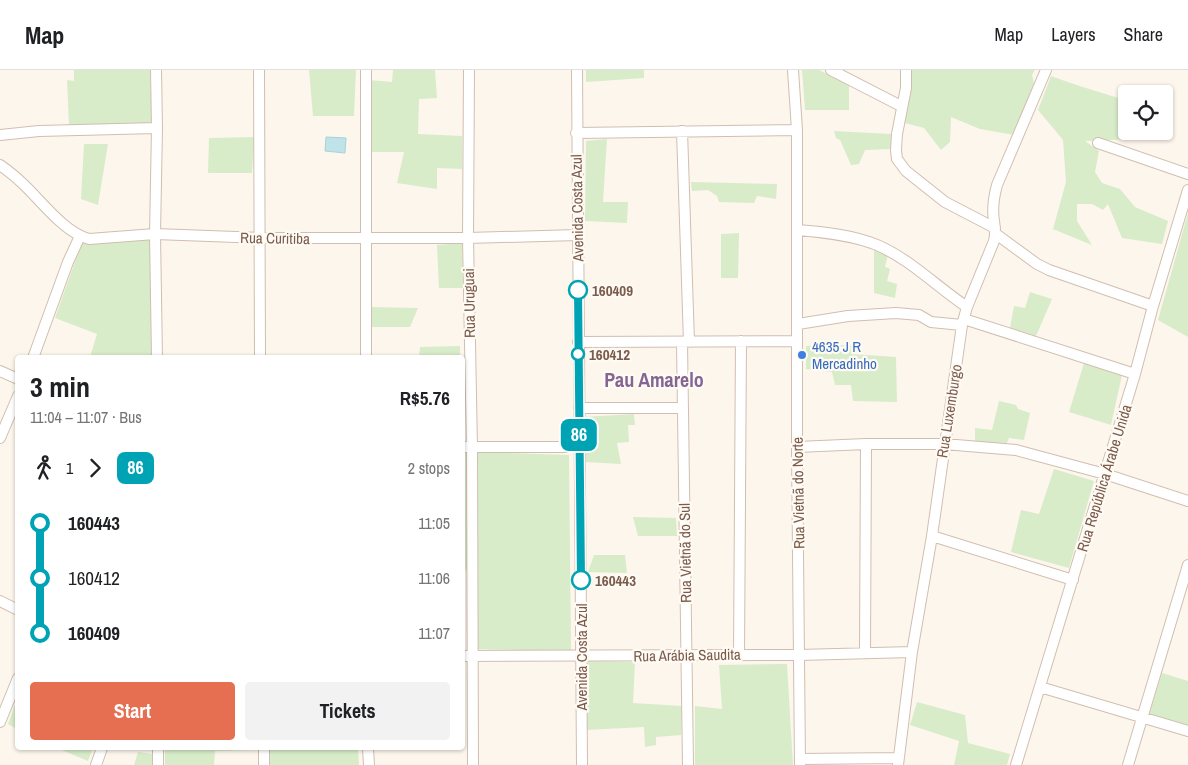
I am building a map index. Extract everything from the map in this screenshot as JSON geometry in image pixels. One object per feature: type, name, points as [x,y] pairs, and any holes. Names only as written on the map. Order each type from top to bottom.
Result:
[{"type":"street","points":[[156,70],[155,234],[157,355]]},
{"type":"street","points":[[259,70],[260,355]]},
{"type":"street","points":[[366,70],[366,355]]},
{"type":"street","name":"Rua Uruguai","points":[[469,70],[467,656],[473,765]]},
{"type":"street","name":"Avenida Costa Azul","points":[[577,70],[582,765]]},
{"type":"street","name":"Rua Vietnã do Norte","points":[[793,70],[797,130],[800,762]]},
{"type":"street","points":[[831,70],[903,98]]},
{"type":"street","points":[[906,70],[896,150],[901,165],[945,202],[995,231],[1037,264],[1049,270],[1153,306]]},
{"type":"street","name":"Rua Luxemburgo","points":[[898,761],[912,652],[932,536],[963,322],[967,307],[994,241],[994,193],[1046,70]]},
{"type":"street","points":[[0,135],[39,131],[157,128]]},
{"type":"street","points":[[576,133],[797,130]]},
{"type":"street","name":"Rua Vietnã do Sul","points":[[682,131],[685,342],[682,408],[688,765]]},
{"type":"street","points":[[1098,143],[1188,174]]},
{"type":"street","points":[[0,165],[19,180],[68,228],[80,236],[68,262],[34,355]]},
{"type":"street","name":"Rua República Árabe Unida","points":[[1016,765],[1135,374],[1153,306],[1188,190]]},
{"type":"street","points":[[797,226],[877,245],[913,266],[967,307]]},
{"type":"street","name":"Rua Curitiba","points":[[80,236],[101,239],[155,234],[260,238],[468,238],[578,235]]},
{"type":"street","points":[[798,324],[848,316],[896,313],[919,315],[931,322],[963,322],[1135,374]]},
{"type":"street","points":[[739,655],[741,341]]},
{"type":"street","points":[[578,342],[797,341]]},
{"type":"street","points":[[0,370],[15,378]]},
{"type":"street","points":[[0,438],[15,403]]},
{"type":"street","points":[[579,408],[682,408]]},
{"type":"street","points":[[865,653],[866,444]]},
{"type":"street","points":[[797,446],[944,444],[1016,450],[1105,474],[1188,501]]},
{"type":"street","points":[[467,448],[579,447]]},
{"type":"street","points":[[932,536],[1073,580]]},
{"type":"street","points":[[1128,765],[1188,565]]},
{"type":"street","points":[[0,601],[15,608]]},
{"type":"street","name":"Rua Arábia Saudita","points":[[467,656],[798,655],[912,652]]},
{"type":"street","points":[[0,722],[15,685]]},
{"type":"street","points":[[1040,687],[1188,731]]},
{"type":"street","points":[[96,765],[101,750]]},
{"type":"street","points":[[158,750],[158,765]]},
{"type":"street","points":[[264,750],[264,765]]},
{"type":"street","points":[[368,750],[369,765]]},
{"type":"street","points":[[800,762],[898,761]]},
{"type":"green space","points":[[74,70],[150,70],[152,123],[69,126],[67,80],[74,81]]},
{"type":"green space","points":[[309,70],[356,70],[354,116],[313,116]]},
{"type":"green space","points":[[393,70],[435,70],[437,98],[419,99],[418,134],[462,136],[462,169],[437,168],[437,189],[397,183],[404,152],[371,152],[369,80],[392,82]]},
{"type":"green space","points":[[586,70],[644,70],[644,78],[586,82]]},
{"type":"green space","points":[[802,70],[819,70],[849,84],[849,110],[805,110]]},
{"type":"green space","points":[[912,70],[1035,70],[1032,75],[1034,83],[1014,135],[980,129],[951,117],[950,142],[941,150],[924,128],[905,123]]},
{"type":"green space","points":[[1051,76],[1118,98],[1118,140],[1085,141],[1099,151],[1095,172],[1102,183],[1120,189],[1135,207],[1168,221],[1162,244],[1122,238],[1108,204],[1103,210],[1092,204],[1077,204],[1077,221],[1092,245],[1053,229],[1066,182],[1063,140],[1038,110]]},
{"type":"green space","points":[[834,131],[891,134],[891,149],[865,150],[859,164],[851,165]]},
{"type":"green space","points":[[254,137],[252,173],[208,173],[209,138]]},
{"type":"green space","points":[[607,139],[603,202],[628,202],[627,223],[585,221],[586,141]]},
{"type":"green space","points":[[84,144],[108,144],[98,205],[81,199]]},
{"type":"green space","points":[[691,182],[777,184],[776,199],[757,196],[754,203],[719,202],[717,196],[708,190],[692,191]]},
{"type":"green space","points":[[1188,213],[1188,337],[1158,320]]},
{"type":"green space","points":[[739,233],[738,278],[721,278],[721,234]]},
{"type":"green space","points":[[152,240],[151,355],[91,355],[97,334],[55,318],[82,242]]},
{"type":"green space","points":[[462,243],[463,288],[439,288],[437,245]]},
{"type":"green space","points":[[874,248],[888,254],[885,267],[890,269],[887,281],[897,284],[895,298],[874,293]]},
{"type":"green space","points":[[1030,292],[1052,299],[1036,336],[1010,328],[1014,306],[1025,308]]},
{"type":"green space","points":[[370,307],[418,308],[410,327],[370,327]]},
{"type":"green space","points":[[853,345],[852,354],[896,357],[897,402],[853,401],[851,385],[835,385],[832,372],[806,369],[806,346]]},
{"type":"green space","points":[[460,346],[460,355],[419,355],[420,347]]},
{"type":"green space","points":[[1084,363],[1122,375],[1111,425],[1069,412]]},
{"type":"green space","points":[[999,401],[1016,405],[1018,409],[1030,413],[1024,440],[1009,438],[1006,445],[975,441],[975,428],[992,430]]},
{"type":"green space","points":[[634,414],[635,425],[628,425],[629,442],[617,443],[621,464],[585,462],[583,417]]},
{"type":"green space","points":[[465,452],[467,453],[467,570],[465,570]]},
{"type":"green space","points":[[476,452],[569,455],[571,651],[476,649]]},
{"type":"green space","points":[[1054,469],[1094,481],[1069,568],[1011,552],[1021,510],[1039,514]]},
{"type":"green space","points":[[633,517],[676,518],[677,536],[638,536]]},
{"type":"green space","points":[[594,555],[625,555],[627,573],[588,572]]},
{"type":"green space","points":[[586,661],[635,662],[633,703],[682,706],[681,735],[656,737],[656,745],[645,747],[644,727],[586,730]]},
{"type":"green space","points":[[787,664],[793,765],[695,765],[695,706],[722,709],[719,665]]},
{"type":"green space","points":[[1162,673],[1188,681],[1188,726],[1149,715]]},
{"type":"green space","points":[[917,702],[965,715],[968,743],[1010,754],[1007,765],[954,765],[959,741],[910,725]]},
{"type":"green space","points":[[15,705],[15,728],[8,724]]},
{"type":"green space","points":[[62,750],[92,750],[88,761]]},
{"type":"green space","points":[[165,750],[256,750],[215,751],[214,765],[165,765]]},
{"type":"green space","points":[[270,750],[358,750],[359,765],[270,765]]},
{"type":"green space","points":[[138,752],[152,754],[152,765],[134,765]]},
{"type":"water","points":[[326,137],[346,138],[345,153],[325,151]]},
{"type":"bus line","name":"86","points":[[578,290],[581,580]]},
{"type":"place","name":"160409","points":[[578,290]]},
{"type":"place","name":"160412","points":[[578,354]]},
{"type":"place","name":"4635 J R Mercadinho","points":[[802,355]]},
{"type":"place","name":"160443","points":[[581,580]]},
{"type":"district","name":"Pau Amarelo","points":[[654,379]]}]
